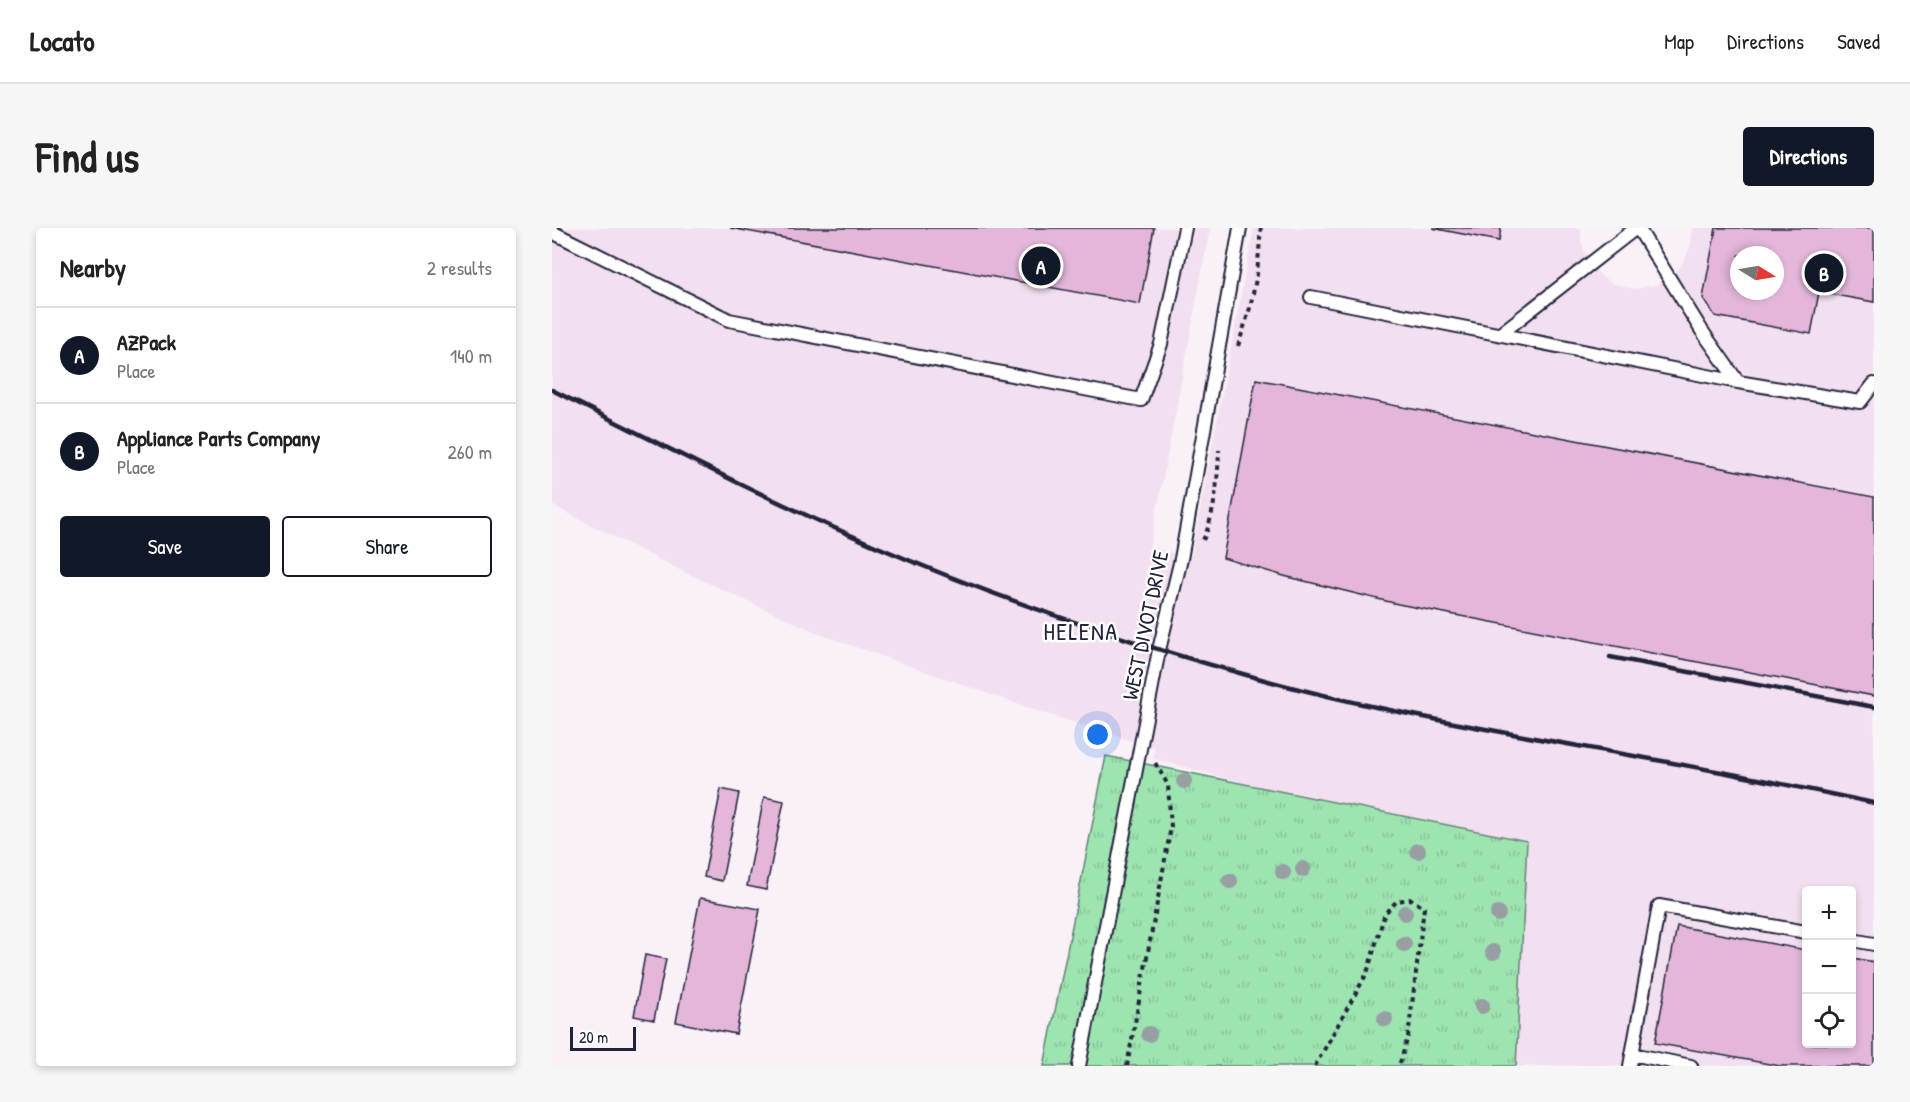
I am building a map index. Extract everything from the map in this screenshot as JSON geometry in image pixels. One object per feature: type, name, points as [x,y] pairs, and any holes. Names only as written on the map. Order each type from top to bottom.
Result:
[{"type":"lane","points":[[552,232],[729,320],[1141,400],[1161,344],[1185,228]]},
{"type":"lane","name":"WEST DIVOT DRIVE","points":[[1079,1066],[1160,650],[1181,559],[1240,228]]},
{"type":"lane","points":[[1500,334],[1637,228],[1702,331],[1738,382]]},
{"type":"lane","points":[[1311,297],[1738,382],[1860,402],[1874,384]]},
{"type":"lane","points":[[1691,1066],[1631,1060],[1659,906],[1802,931]]},
{"type":"lane","points":[[1856,941],[1874,944]]},
{"type":"path","points":[[1237,352],[1250,308],[1257,273],[1261,228]]},
{"type":"path","points":[[1181,559],[1192,556],[1209,529],[1220,447]]},
{"type":"path","points":[[1127,1066],[1172,827],[1168,785],[1142,740]]},
{"type":"path","points":[[1315,1066],[1367,973],[1385,913],[1397,901],[1411,899],[1424,908],[1408,1037],[1399,1066]]},
{"type":"shaded area","points":[[552,228],[1210,228],[1150,547],[1191,558],[1254,228],[1581,228],[1581,241],[1592,266],[1611,283],[1635,289],[1659,284],[1679,269],[1691,244],[1692,228],[1874,228],[1874,1066],[1516,1066],[1527,846],[1254,786],[1153,758],[1155,748],[1038,711],[825,636],[686,573],[552,505]]},
{"type":"green space","points":[[1106,756],[1527,841],[1516,1066],[1044,1066]]},
{"type":"building","points":[[730,228],[1154,228],[1140,304]]},
{"type":"building","points":[[1432,228],[1501,228],[1499,241]]},
{"type":"building","points":[[1716,228],[1874,228],[1874,302],[1819,292],[1811,334],[1715,316],[1703,298]]},
{"type":"building","points":[[1256,379],[1874,497],[1874,696],[1398,604],[1284,576],[1223,558]]},
{"type":"building","points":[[721,789],[739,793],[722,881],[704,877]]},
{"type":"building","points":[[764,797],[784,801],[766,890],[747,886]]},
{"type":"building","points":[[700,898],[760,909],[736,1034],[676,1022]]},
{"type":"building","points":[[1677,926],[1802,949],[1802,1048],[1856,1048],[1856,959],[1874,962],[1874,1066],[1780,1066],[1655,1043]]},
{"type":"building","points":[[645,955],[666,959],[654,1020],[634,1016]]},
{"type":"railway","points":[[552,390],[751,489],[873,545],[1056,616],[1149,646],[1301,690],[1360,704],[1874,803]]},
{"type":"railway","points":[[1610,657],[1874,707]]},
{"type":"place","name":"AZPack","points":[[1041,266]]},
{"type":"place","name":"Appliance Parts Company","points":[[1824,273]]},
{"type":"district","name":"HELENA","points":[[1081,632]]}]
